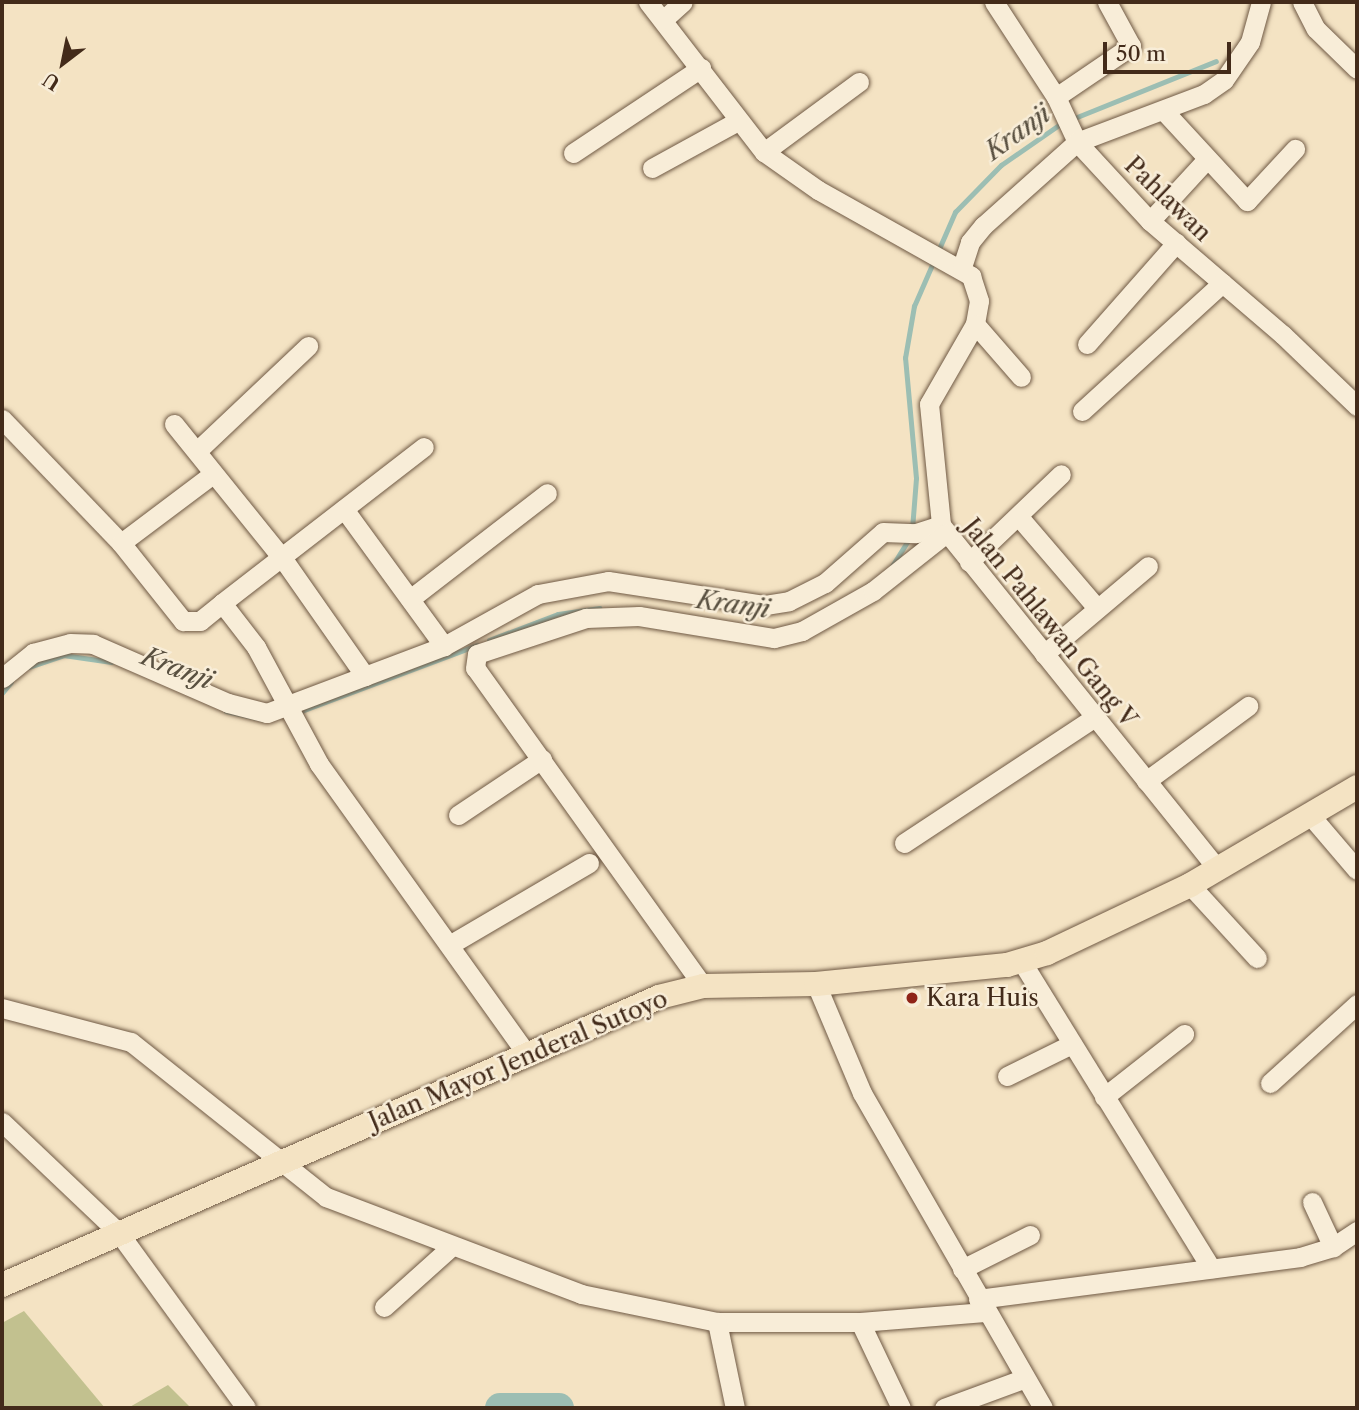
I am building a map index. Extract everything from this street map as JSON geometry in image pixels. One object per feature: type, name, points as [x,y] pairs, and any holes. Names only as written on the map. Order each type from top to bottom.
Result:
[{"type":"main road","name":"Jalan Mayor Jenderal Sutoyo","points":[[2,1285],[276,1162],[528,1056],[659,997],[704,986],[816,984],[1022,962],[1190,886],[1357,787]]},
{"type":"street","points":[[648,2],[701,68],[736,122],[764,152],[818,190],[962,267],[970,242],[983,226],[1074,136],[1163,110],[1204,94],[1235,69],[1261,2]]},
{"type":"street","points":[[664,19],[683,2]]},
{"type":"street","points":[[994,2],[1060,103],[1074,136]]},
{"type":"street","points":[[1060,103],[1131,46],[1107,2]]},
{"type":"street","points":[[1302,2],[1316,29],[1357,69]]},
{"type":"street","points":[[573,153],[701,68]]},
{"type":"street","points":[[764,152],[859,82]]},
{"type":"street","points":[[1163,110],[1206,160],[1249,201],[1295,149]]},
{"type":"street","points":[[652,168],[736,122]]},
{"type":"street","name":"Pahlawan","points":[[1074,136],[1150,222],[1222,283],[1357,406]]},
{"type":"street","points":[[1150,222],[1206,160]]},
{"type":"street","points":[[1087,344],[1176,243]]},
{"type":"street","name":"Jalan Pahlawan Gang V","points":[[962,267],[977,286],[975,324],[929,404],[943,530],[1217,869]]},
{"type":"street","points":[[1082,411],[1222,283]]},
{"type":"street","points":[[975,324],[1021,377]]},
{"type":"street","points":[[197,451],[308,346]]},
{"type":"street","points":[[2,419],[121,543],[183,621],[200,621],[424,447]]},
{"type":"street","points":[[174,424],[283,559],[365,676]]},
{"type":"street","points":[[121,543],[214,474]]},
{"type":"street","points":[[969,562],[1061,474]]},
{"type":"street","points":[[410,599],[547,493]]},
{"type":"street","points":[[344,509],[444,646]]},
{"type":"street","points":[[1019,517],[1097,608]]},
{"type":"street","points":[[2,678],[33,653],[70,643],[93,644],[248,710],[267,713],[290,710],[365,676],[444,646],[538,594],[584,581],[666,588],[765,605],[789,601],[825,583],[883,532],[943,530]]},
{"type":"street","points":[[704,986],[475,668],[482,650],[586,618],[639,616],[774,638],[803,631],[873,591],[943,530]]},
{"type":"street","points":[[1044,654],[1148,566]]},
{"type":"street","points":[[222,603],[256,647],[319,764],[528,1056]]},
{"type":"street","points":[[1146,781],[1248,706]]},
{"type":"street","points":[[904,843],[1096,717]]},
{"type":"street","points":[[458,815],[542,759]]},
{"type":"street","points":[[1310,815],[1357,870]]},
{"type":"street","points":[[450,944],[589,863]]},
{"type":"street","points":[[1190,886],[1257,958]]},
{"type":"street","points":[[1022,962],[1070,1045],[1211,1268]]},
{"type":"street","points":[[816,984],[862,1093],[1023,1378],[1043,1408]]},
{"type":"street","points":[[1270,1083],[1357,1004]]},
{"type":"street","points":[[2,1008],[131,1042],[276,1162],[326,1197],[581,1294],[717,1322],[860,1322],[982,1306],[1333,1247],[1357,1231]]},
{"type":"street","points":[[1104,1097],[1184,1034]]},
{"type":"street","points":[[1007,1076],[1070,1045]]},
{"type":"street","points":[[2,1110],[124,1231],[246,1408]]},
{"type":"street","points":[[2,1122],[124,1231]]},
{"type":"street","points":[[1312,1202],[1333,1247]]},
{"type":"street","points":[[962,1269],[1030,1235]]},
{"type":"street","points":[[384,1307],[452,1246]]},
{"type":"street","points":[[717,1322],[735,1408]]},
{"type":"street","points":[[860,1322],[901,1408]]},
{"type":"street","points":[[944,1408],[1023,1378]]},
{"type":"shaded area","points":[[24,1311],[105,1408],[3,1408],[2,1323]]},
{"type":"shaded area","points":[[168,1385],[191,1408],[128,1408]]},
{"type":"waterway","name":"Kranji","points":[[1072,119],[1216,61]]},
{"type":"waterway","name":"Kranji","points":[[912,529],[916,478],[905,358],[914,306],[955,212],[1001,165],[1063,122]]},
{"type":"waterway","name":"Kranji","points":[[892,566],[909,539]]},
{"type":"waterway","name":"Kranji","points":[[489,640],[558,614],[600,608]]},
{"type":"waterway","name":"Kranji","points":[[296,713],[477,645]]},
{"type":"waterway","name":"Kranji","points":[[29,667],[63,655],[111,662]]},
{"type":"waterway","name":"Kranji","points":[[2,693],[11,682]]},
{"type":"waterway","name":"Kranji","points":[[226,711],[266,720]]},
{"type":"waterway","points":[[500,1408],[559,1408]]},
{"type":"place","name":"Kara Huis","points":[[912,998]]}]
